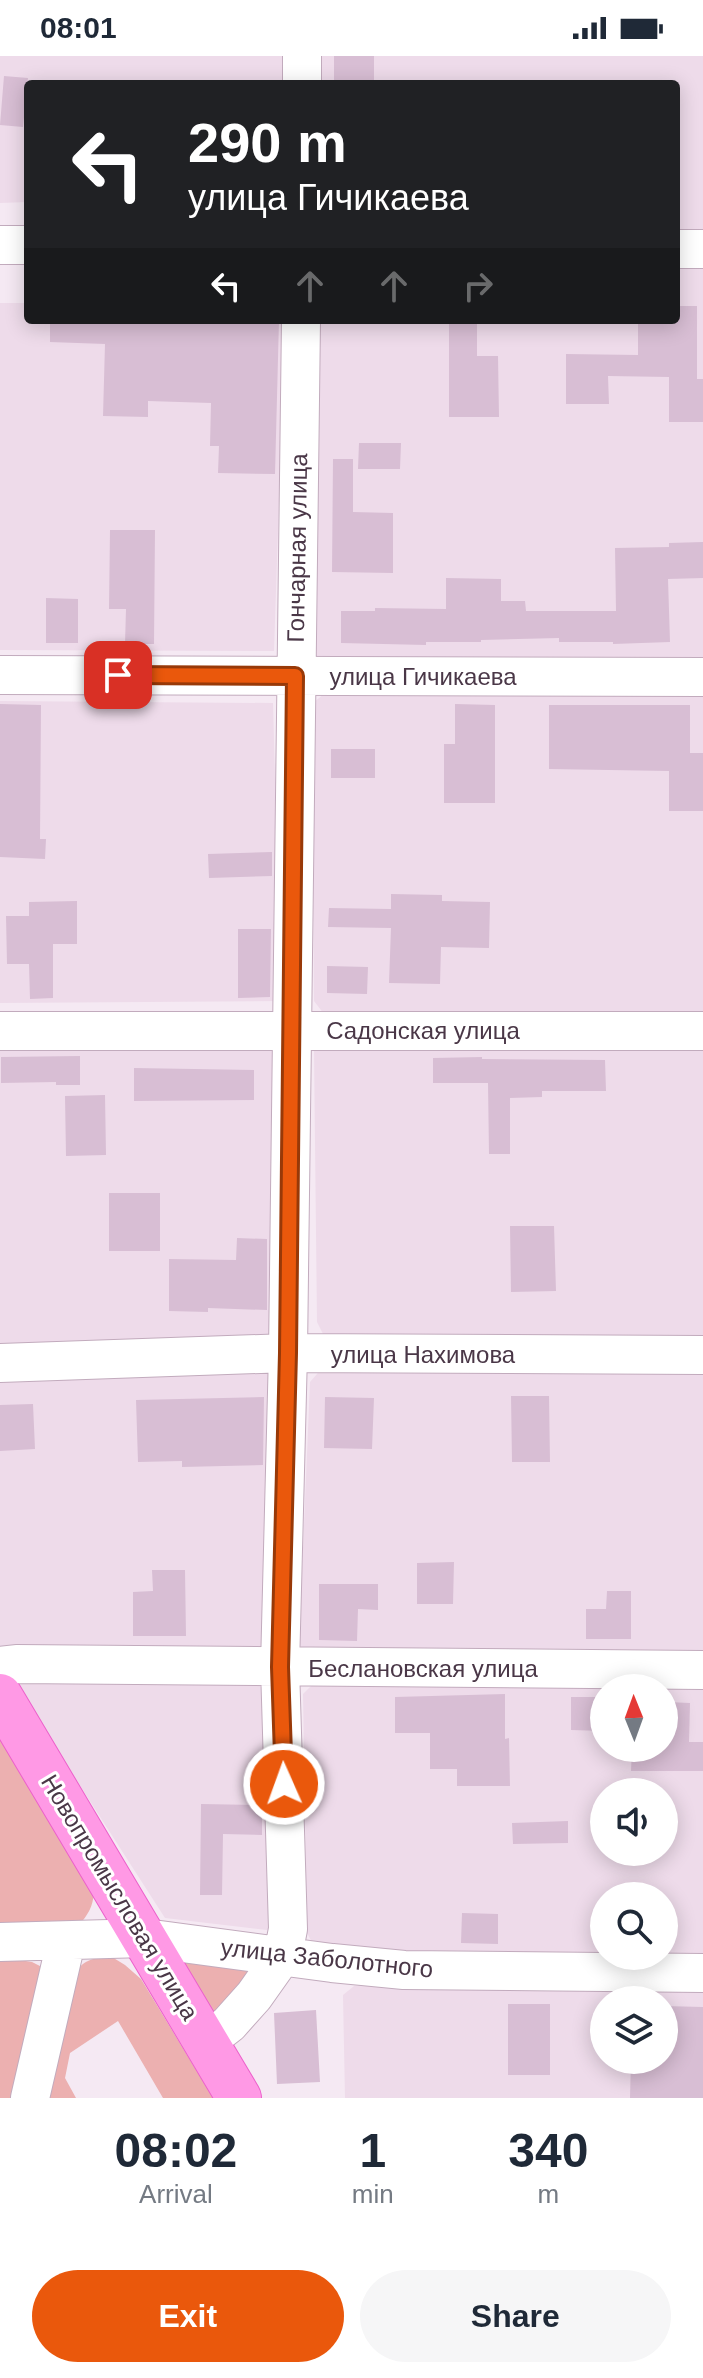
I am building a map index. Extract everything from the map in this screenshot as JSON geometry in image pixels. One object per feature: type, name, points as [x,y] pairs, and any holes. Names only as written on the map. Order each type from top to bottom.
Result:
[{"type":"main road","name":"Новопромысловая улица","points":[[0,1696],[239,2098]]},
{"type":"street","points":[[302,56],[302,80]]},
{"type":"street","points":[[0,245],[24,245]]},
{"type":"street","points":[[680,249],[703,249]]},
{"type":"street","name":"Гончарная улица","points":[[207,2041],[229,2024],[254,1996],[283,1955],[288,1929],[280,1667],[288,1353],[301,324]]},
{"type":"street","name":"улица Гичикаева","points":[[0,675],[703,677]]},
{"type":"street","name":"Садонская улица","points":[[0,1031],[703,1031]]},
{"type":"street","name":"улица Нахимова","points":[[0,1363],[288,1353],[703,1355]]},
{"type":"street","name":"Беслановская улица","points":[[0,1666],[703,1670]]},
{"type":"street","name":"улица Заболотного","points":[[0,1942],[145,1938],[404,1970],[703,1973]]},
{"type":"street","points":[[30,2098],[66,1942]]},
{"type":"shaded area","points":[[0,56],[289,56],[290,80],[24,80],[24,202],[0,203]]},
{"type":"shaded area","points":[[317,56],[703,56],[703,234],[680,233],[680,80],[317,80]]},
{"type":"shaded area","points":[[680,261],[703,261],[703,666],[326,665],[311,651],[317,324],[680,324]]},
{"type":"shaded area","points":[[0,303],[24,303],[24,324],[285,324],[274,651],[0,650]]},
{"type":"shaded area","points":[[326,692],[703,692],[703,1015],[324,1014],[314,1001],[312,704]]},
{"type":"shaded area","points":[[0,701],[273,703],[281,1001],[0,1003]]},
{"type":"shaded area","points":[[283,1040],[273,1334],[0,1351],[0,1044]]},
{"type":"shaded area","points":[[703,1041],[703,1340],[325,1338],[317,1322],[314,1050]]},
{"type":"shaded area","points":[[324,1366],[703,1369],[703,1655],[309,1657],[299,1644],[310,1382]]},
{"type":"shaded area","points":[[272,1368],[276,1645],[258,1656],[0,1648],[0,1382]]},
{"type":"shaded area","points":[[26,1674],[259,1678],[274,1695],[282,1909],[267,1930],[165,1918],[16,1686]]},
{"type":"shaded area","points":[[314,1683],[590,1684],[590,1762],[678,1762],[678,1685],[703,1685],[703,1959],[678,1959],[678,1882],[590,1882],[590,1959],[402,1958],[314,1946],[307,1933],[303,1694]]},
{"type":"shaded area","points":[[0,1725],[94,1892],[89,1910],[78,1926],[0,1930]]},
{"type":"shaded area","points":[[0,1957],[32,1962],[42,1967],[22,2098],[0,2098]]},
{"type":"shaded area","points":[[112,1957],[141,1979],[213,2098],[163,2098],[118,2021],[70,2053],[65,2078],[76,2098],[46,2098],[72,1977],[80,1966],[89,1961]]},
{"type":"shaded area","points":[[183,1959],[256,1969],[220,2022],[180,1969]]},
{"type":"shaded area","points":[[354,1986],[590,1988],[590,2074],[678,2074],[678,1989],[703,1989],[703,2098],[345,2098],[343,1995]]},
{"type":"building","points":[[334,56],[374,56],[374,80],[334,80]]},
{"type":"building","points":[[4,76],[28,78],[24,80],[23,127],[0,125]]},
{"type":"building","points":[[680,306],[697,306],[697,379],[703,379],[703,422],[669,422],[669,377],[608,376],[609,404],[566,404],[566,354],[638,355],[638,324],[680,324]]},
{"type":"building","points":[[50,324],[279,324],[275,474],[218,473],[219,446],[210,446],[211,403],[148,401],[148,417],[103,416],[105,344],[50,342]]},
{"type":"building","points":[[449,324],[477,324],[477,356],[498,356],[499,417],[449,417]]},
{"type":"building","points":[[359,443],[401,443],[400,469],[358,469]]},
{"type":"building","points":[[333,459],[353,459],[353,512],[393,513],[393,573],[332,572]]},
{"type":"building","points":[[110,530],[155,530],[154,644],[125,644],[126,609],[109,609]]},
{"type":"building","points":[[703,542],[703,578],[668,579],[670,642],[613,644],[559,642],[559,638],[426,642],[426,645],[341,643],[341,611],[446,609],[446,578],[501,579],[501,601],[525,601],[526,611],[616,611],[615,548],[669,547],[669,543]]},
{"type":"building","points":[[46,598],[78,599],[78,643],[46,643]]},
{"type":"building","points":[[0,704],[41,705],[40,839],[46,839],[45,859],[0,857]]},
{"type":"building","points":[[455,704],[495,705],[495,803],[444,803],[444,744],[455,744]]},
{"type":"building","points":[[549,705],[690,705],[690,753],[703,753],[703,811],[669,811],[669,771],[549,769]]},
{"type":"building","points":[[331,749],[375,749],[375,778],[331,778]]},
{"type":"building","points":[[272,852],[272,876],[209,878],[208,854]]},
{"type":"building","points":[[391,894],[442,895],[442,901],[490,902],[489,948],[441,947],[440,984],[389,983],[391,928],[328,927],[329,908],[391,909]]},
{"type":"building","points":[[77,901],[77,944],[53,944],[53,998],[30,999],[29,964],[7,964],[6,916],[29,916],[29,902]]},
{"type":"building","points":[[238,929],[271,929],[270,997],[238,998]]},
{"type":"building","points":[[327,966],[368,967],[367,994],[327,993]]},
{"type":"building","points":[[80,1056],[80,1085],[1,1083],[1,1057]]},
{"type":"building","points":[[433,1058],[605,1060],[606,1091],[542,1091],[542,1097],[510,1098],[510,1154],[489,1154],[488,1083],[433,1083]]},
{"type":"building","points":[[134,1068],[254,1070],[254,1100],[134,1101]]},
{"type":"building","points":[[105,1095],[106,1155],[66,1156],[65,1096]]},
{"type":"building","points":[[109,1193],[160,1193],[160,1251],[109,1251]]},
{"type":"building","points":[[510,1226],[554,1226],[556,1291],[511,1292]]},
{"type":"building","points":[[237,1238],[267,1239],[267,1310],[208,1308],[208,1312],[169,1311],[169,1259],[236,1260]]},
{"type":"building","points":[[511,1396],[549,1396],[550,1462],[512,1462]]},
{"type":"building","points":[[264,1397],[263,1465],[182,1467],[182,1461],[138,1462],[136,1400]]},
{"type":"building","points":[[325,1397],[374,1398],[372,1449],[324,1448]]},
{"type":"building","points":[[33,1404],[35,1449],[0,1451],[0,1405]]},
{"type":"building","points":[[454,1562],[453,1604],[417,1604],[417,1563]]},
{"type":"building","points":[[152,1570],[185,1570],[186,1636],[133,1636],[133,1592],[153,1591]]},
{"type":"building","points":[[319,1584],[378,1584],[378,1610],[358,1609],[357,1641],[319,1640]]},
{"type":"building","points":[[607,1591],[631,1591],[631,1639],[586,1639],[586,1609],[606,1609]]},
{"type":"building","points":[[505,1694],[505,1739],[509,1738],[510,1786],[457,1786],[457,1769],[430,1769],[430,1733],[395,1733],[395,1697]]},
{"type":"building","points":[[571,1697],[590,1697],[590,1731],[571,1730]]},
{"type":"building","points":[[678,1702],[690,1703],[689,1742],[703,1742],[703,1771],[631,1771],[631,1762],[678,1762]]},
{"type":"building","points":[[201,1804],[262,1805],[262,1835],[223,1834],[222,1895],[200,1895]]},
{"type":"building","points":[[568,1821],[568,1843],[513,1844],[512,1823]]},
{"type":"building","points":[[462,1913],[498,1914],[498,1944],[461,1943]]},
{"type":"building","points":[[508,2004],[550,2004],[550,2075],[508,2075]]},
{"type":"building","points":[[678,2006],[703,2007],[703,2098],[630,2098],[631,2074],[678,2074]]},
{"type":"building","points":[[316,2010],[320,2082],[277,2084],[274,2013]]},
{"type":"route","points":[[118,675],[295,676],[293,1030],[280,1667],[284,1784]]}]
